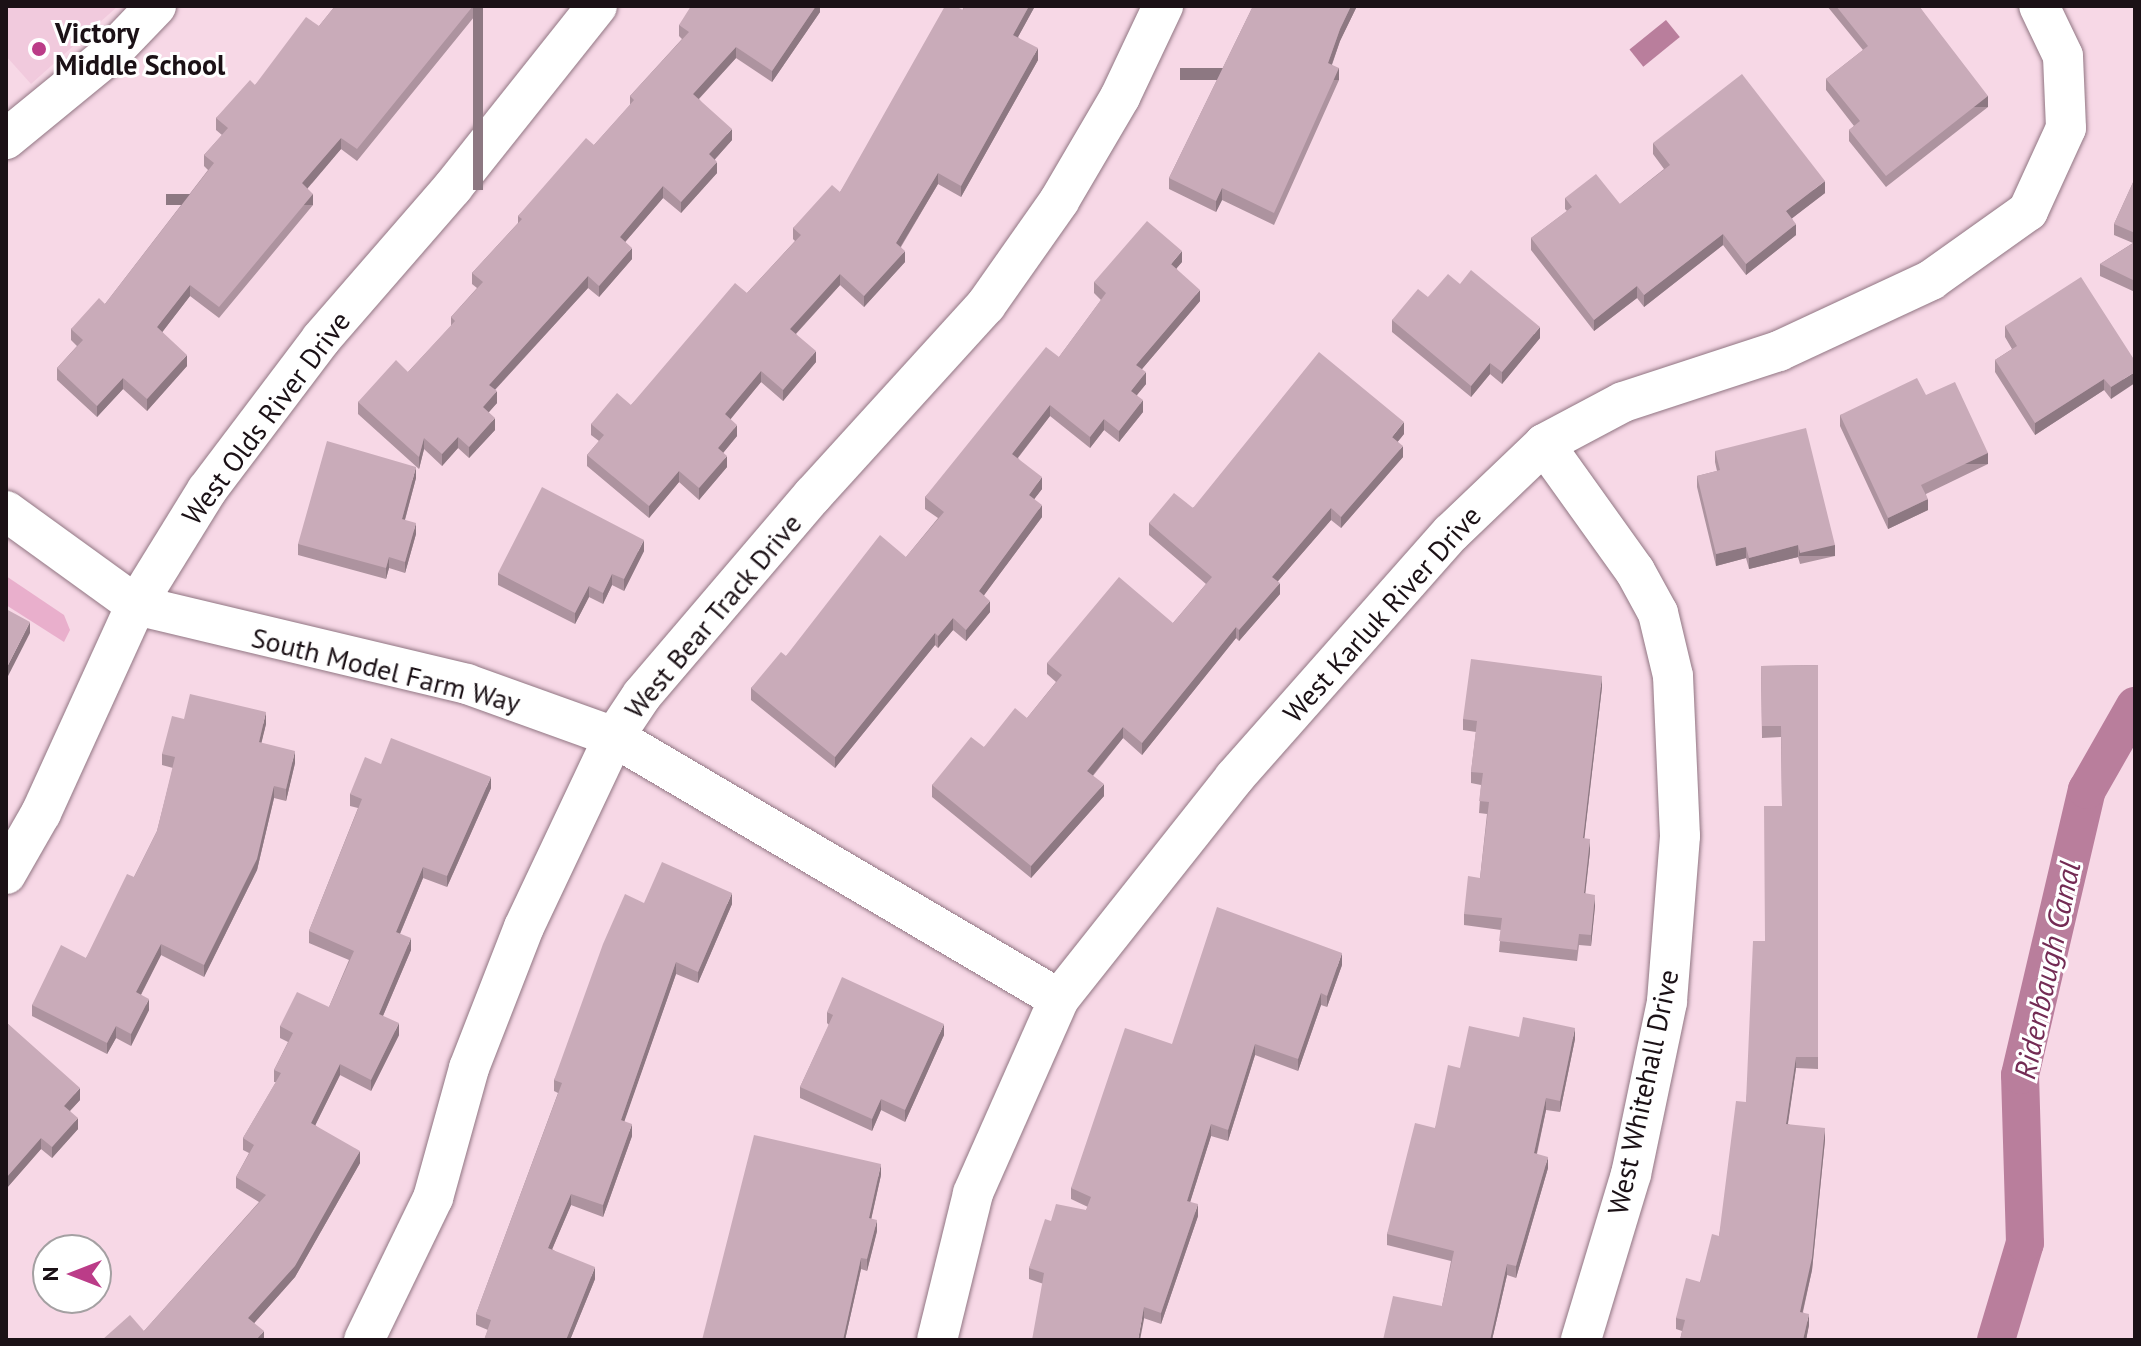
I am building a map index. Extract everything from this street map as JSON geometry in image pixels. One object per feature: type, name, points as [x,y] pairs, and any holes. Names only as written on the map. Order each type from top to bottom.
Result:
[{"type":"street","points":[[6,139],[111,53],[156,6]]},
{"type":"street","name":"West Olds River Drive","points":[[6,874],[41,813],[136,605],[207,490],[321,339],[453,187],[597,6]]},
{"type":"street","name":"West Bear Track Drive","points":[[364,1340],[433,1198],[469,1068],[524,927],[614,737],[642,695],[813,495],[986,305],[1059,201],[1120,97],[1163,6]]},
{"type":"street","name":"West Karluk River Drive","points":[[937,1340],[973,1193],[1059,999],[1234,778],[1451,533],[1544,444],[1623,402],[1779,351],[1931,280],[2028,211],[2066,128],[2063,56],[2039,6]]},
{"type":"street","name":"West Whitehall Drive","points":[[1544,444],[1635,571],[1658,613],[1673,676],[1680,836],[1667,1002],[1631,1174],[1581,1340]]},
{"type":"street","name":"South Model Farm Way","points":[[6,511],[136,605],[467,684],[614,737],[1059,999]]},
{"type":"shaded area","name":"Victory Middle School","points":[[6,6],[118,6],[31,84],[6,56]]},
{"type":"shaded area","points":[[1666,20],[1680,37],[1643,67],[1629,50]]},
{"type":"shaded area","points":[[6,576],[64,615],[70,630],[64,642],[6,605]]},
{"type":"building","points":[[335,6],[473,6],[357,149],[341,138],[302,183],[313,194],[219,307],[190,285],[157,327],[187,355],[147,399],[123,378],[97,406],[57,368],[83,340],[71,329],[99,298],[105,304],[214,163],[204,155],[228,128],[216,118],[250,80],[255,85],[306,17],[319,26]]},
{"type":"building","points":[[691,6],[816,6],[772,71],[736,47],[693,94],[732,129],[709,154],[717,162],[681,202],[663,186],[620,237],[632,248],[599,286],[588,276],[489,385],[497,391],[483,407],[495,418],[469,447],[458,437],[442,454],[424,438],[419,457],[358,402],[396,360],[408,372],[455,321],[451,317],[483,282],[472,273],[522,219],[518,216],[586,138],[594,145],[634,100],[630,96],[689,32],[679,25]]},
{"type":"building","points":[[945,6],[963,10],[965,6],[1029,6],[1013,35],[1038,48],[961,186],[938,173],[896,243],[905,251],[864,296],[840,274],[790,329],[816,351],[783,390],[761,371],[725,414],[737,425],[718,448],[727,456],[699,488],[679,471],[649,506],[587,455],[604,435],[591,424],[617,393],[631,405],[735,283],[747,293],[801,235],[793,228],[832,185],[840,192]]},
{"type":"building","points":[[1253,6],[1351,6],[1328,63],[1339,68],[1274,213],[1222,188],[1216,201],[1169,178]]},
{"type":"building","points":[[1836,6],[1919,6],[1988,96],[1886,176],[1849,130],[1860,121],[1826,79],[1868,46]]},
{"type":"building","points":[[1742,74],[1825,181],[1786,211],[1796,224],[1746,264],[1723,234],[1644,295],[1637,286],[1594,320],[1531,238],[1572,207],[1565,198],[1596,174],[1620,204],[1670,165],[1653,143]]},
{"type":"building","points":[[2135,178],[2135,233],[2114,224]]},
{"type":"building","points":[[1147,221],[1182,251],[1171,264],[1200,290],[1136,365],[1146,372],[1131,391],[1143,400],[1119,431],[1104,419],[1090,437],[1050,405],[1012,454],[1042,477],[1029,495],[1042,505],[979,591],[990,601],[966,630],[953,618],[938,636],[935,633],[835,757],[751,688],[781,652],[786,656],[880,535],[906,557],[944,512],[925,497],[1046,347],[1059,357],[1106,293],[1094,282]]},
{"type":"building","points":[[2135,242],[2135,281],[2100,264]]},
{"type":"building","points":[[1471,270],[1540,327],[1502,372],[1490,363],[1471,386],[1392,320],[1418,289],[1428,297],[1448,274],[1460,284]]},
{"type":"building","points":[[2081,277],[2135,361],[2135,372],[2111,387],[2104,379],[2035,423],[1995,360],[2017,346],[2005,326]]},
{"type":"building","points":[[1319,352],[1404,422],[1392,437],[1403,446],[1341,517],[1331,508],[1272,577],[1280,583],[1239,630],[1236,627],[1142,743],[1123,727],[1087,771],[1104,784],[1031,866],[932,785],[971,737],[984,747],[1015,708],[1027,718],[1062,675],[1047,663],[1119,577],[1173,623],[1212,577],[1149,523],[1174,493],[1193,508]]},
{"type":"building","points":[[1917,378],[1926,395],[1955,382],[1988,453],[1921,485],[1928,499],[1888,518],[1840,415]]},
{"type":"building","points":[[1806,428],[1835,545],[1800,553],[1798,545],[1749,558],[1746,547],[1716,554],[1697,476],[1720,470],[1715,451]]},
{"type":"building","points":[[327,441],[416,467],[402,519],[416,523],[405,562],[389,557],[386,568],[298,544]]},
{"type":"building","points":[[542,487],[644,540],[624,579],[612,574],[603,593],[589,586],[575,613],[498,573]]},
{"type":"building","points":[[6,609],[30,622],[6,669]]},
{"type":"building","points":[[1471,659],[1602,676],[1583,838],[1590,839],[1584,893],[1595,895],[1591,935],[1579,934],[1577,950],[1499,941],[1502,918],[1464,914],[1468,876],[1480,878],[1489,802],[1479,801],[1483,773],[1471,772],[1477,721],[1463,719]]},
{"type":"building","points":[[1818,665],[1818,1057],[1796,1057],[1786,1124],[1825,1128],[1812,1258],[1800,1312],[1809,1314],[1803,1340],[1680,1340],[1685,1320],[1676,1318],[1686,1278],[1700,1282],[1712,1234],[1719,1236],[1736,1101],[1746,1102],[1753,941],[1765,941],[1764,806],[1782,806],[1781,726],[1762,726],[1761,666]]},
{"type":"building","points":[[190,694],[266,712],[259,742],[295,751],[286,789],[274,786],[257,859],[204,965],[161,944],[136,992],[149,999],[131,1034],[116,1026],[107,1043],[32,1005],[61,945],[86,958],[127,874],[134,877],[157,831],[175,757],[162,754],[172,716],[184,719]]},
{"type":"building","points":[[391,738],[491,777],[447,876],[423,867],[396,932],[411,938],[379,1014],[399,1023],[371,1080],[340,1064],[311,1123],[360,1151],[295,1266],[248,1318],[264,1331],[256,1340],[102,1340],[130,1315],[144,1331],[266,1195],[236,1177],[254,1145],[243,1138],[281,1073],[274,1070],[293,1033],[280,1026],[297,992],[329,1007],[354,951],[309,931],[362,799],[350,794],[365,757],[381,764]]},
{"type":"building","points":[[662,862],[732,893],[698,972],[676,962],[621,1120],[632,1124],[603,1205],[571,1194],[548,1248],[595,1267],[566,1340],[484,1340],[491,1320],[476,1314],[562,1083],[554,1080],[603,944],[625,894],[644,903]]},
{"type":"building","points":[[1217,907],[1342,953],[1327,996],[1321,993],[1298,1059],[1255,1044],[1228,1130],[1211,1124],[1187,1201],[1198,1204],[1161,1313],[1144,1307],[1138,1340],[1032,1340],[1044,1273],[1029,1268],[1045,1219],[1051,1221],[1056,1204],[1086,1210],[1091,1197],[1071,1188],[1125,1028],[1172,1044]]},
{"type":"building","points":[[842,977],[944,1024],[905,1110],[881,1099],[872,1119],[800,1087],[833,1015],[827,1012]]},
{"type":"building","points":[[1523,1017],[1575,1028],[1560,1101],[1546,1098],[1534,1153],[1548,1157],[1516,1266],[1507,1264],[1490,1340],[1383,1340],[1393,1296],[1442,1306],[1454,1251],[1387,1234],[1415,1123],[1435,1128],[1448,1065],[1460,1068],[1469,1026],[1519,1037]]},
{"type":"building","points":[[6,1022],[80,1088],[64,1106],[78,1118],[52,1147],[41,1138],[6,1178]]},
{"type":"building","points":[[754,1135],[881,1164],[869,1218],[877,1220],[867,1259],[861,1258],[843,1340],[702,1340]]},
{"type":"waterway","name":"Ridenbaugh Canal","points":[[1996,1340],[2025,1243],[2020,1075],[2087,790],[2135,706]]},
{"type":"place","name":"Victory Middle School","points":[[39,49]]}]
